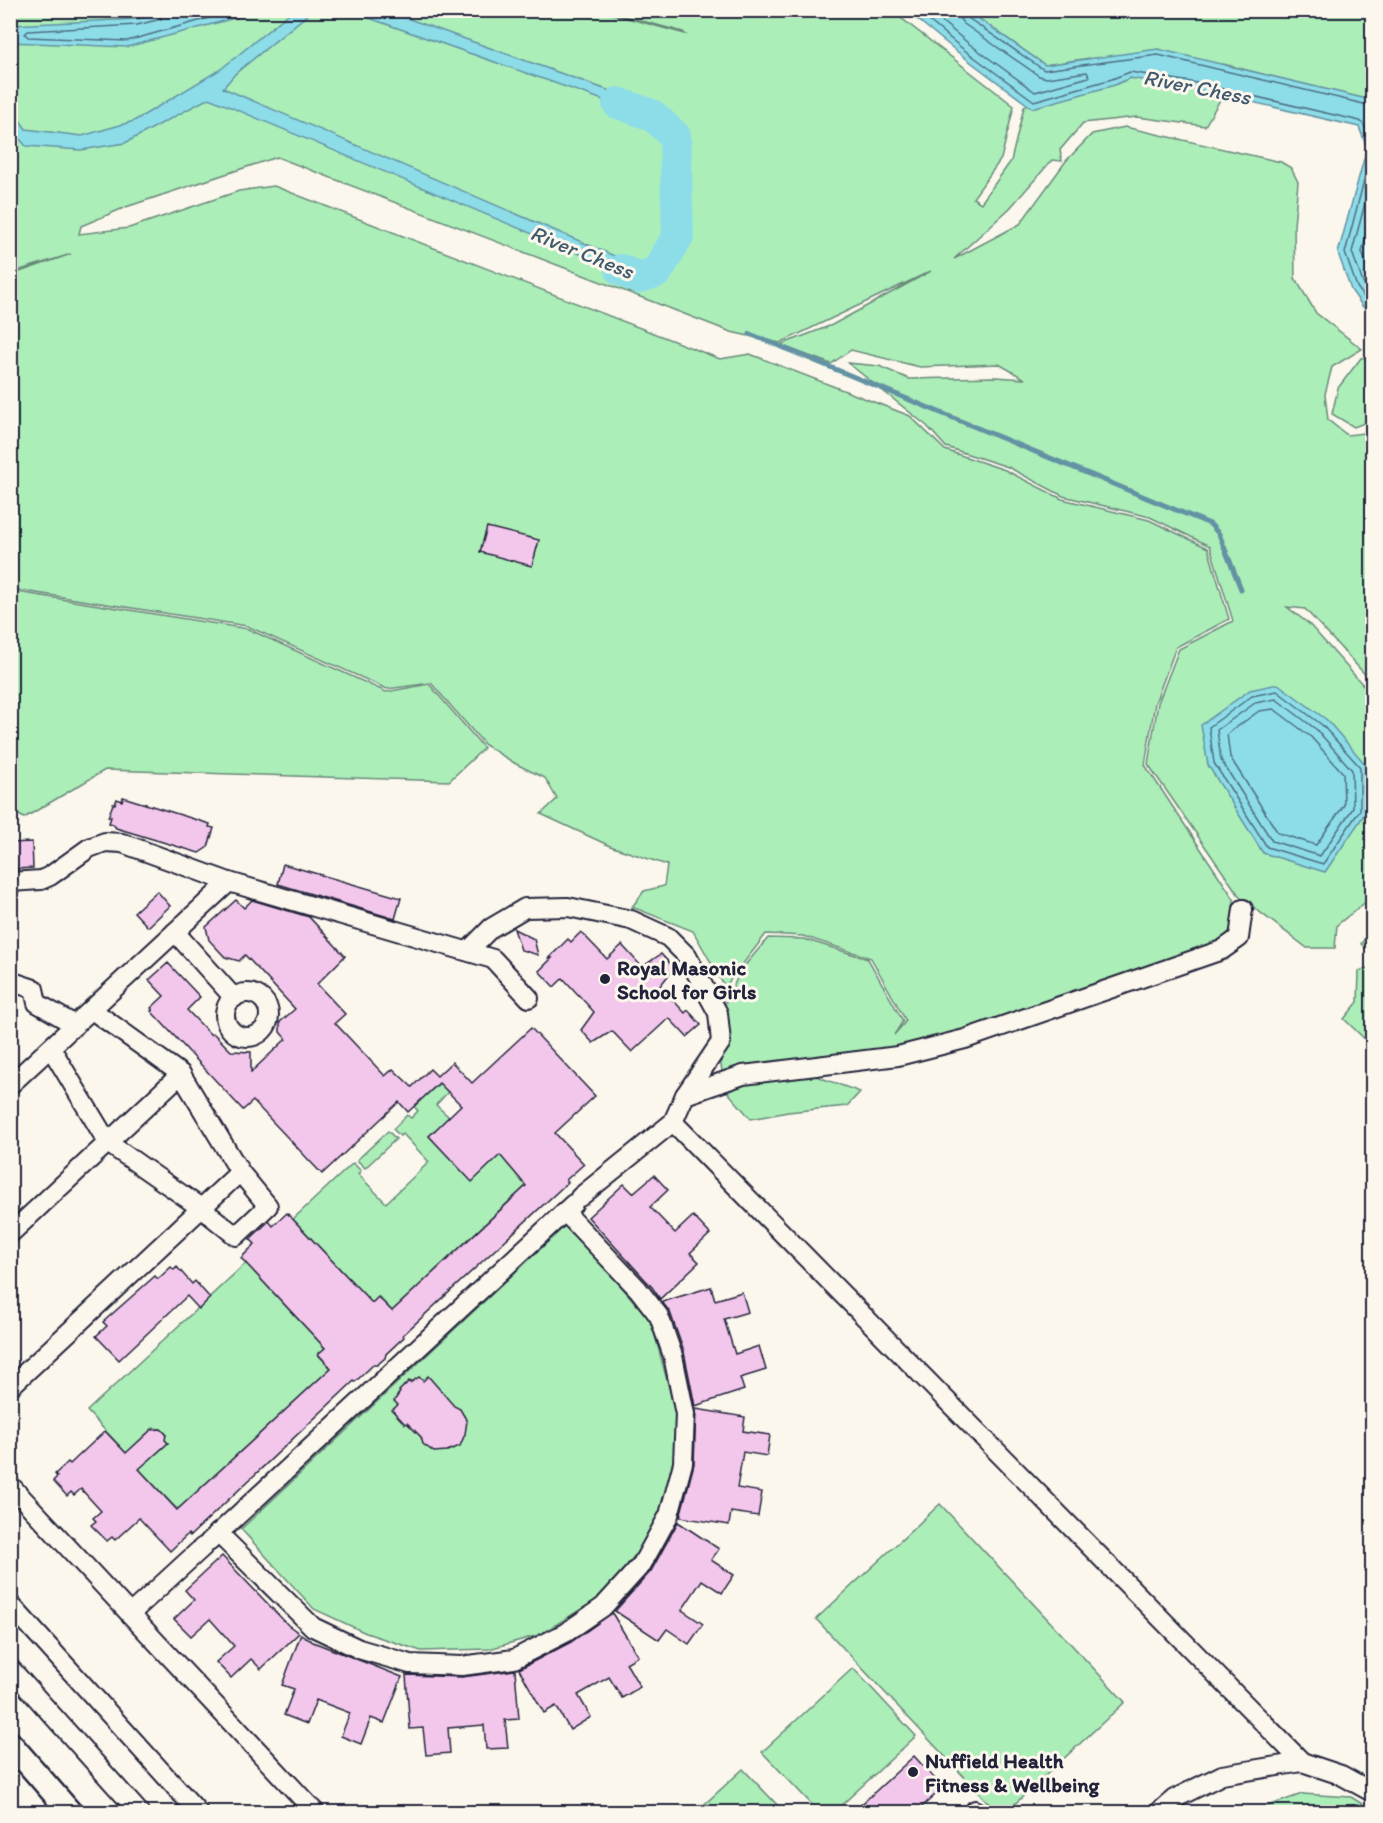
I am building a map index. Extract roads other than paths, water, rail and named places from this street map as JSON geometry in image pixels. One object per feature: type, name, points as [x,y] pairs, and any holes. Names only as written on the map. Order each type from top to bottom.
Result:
[{"type":"main road","points":[[10,1743],[70,1812]]},
{"type":"lane","points":[[10,882],[32,881],[50,876],[89,848],[105,842],[123,843],[229,882],[493,959],[529,998]]},
{"type":"lane","points":[[10,1085],[229,882]]},
{"type":"lane","points":[[130,1614],[573,1204],[673,1122],[685,1095],[721,1042],[718,1013],[687,956],[668,937],[631,920],[568,907],[525,908],[491,928],[468,951]]},
{"type":"lane","points":[[685,1095],[743,1075],[898,1056],[965,1039],[1222,950],[1239,938],[1243,909]]},
{"type":"lane","points":[[175,932],[234,998]]},
{"type":"lane","points":[[10,981],[34,989],[37,1004],[75,1025]]},
{"type":"lane","points":[[51,1048],[108,1143],[201,1208],[236,1236],[268,1206],[240,1172],[181,1074],[92,1010]]},
{"type":"lane","points":[[10,1234],[181,1074]]},
{"type":"lane","points":[[673,1122],[1302,1762],[1341,1775],[1372,1792]]},
{"type":"lane","points":[[10,1387],[240,1172]]},
{"type":"lane","points":[[210,1541],[313,1627],[359,1648],[410,1664],[462,1666],[514,1659],[565,1634],[603,1607],[642,1564],[669,1515],[683,1463],[685,1414],[673,1356],[659,1316],[573,1204]]},
{"type":"lane","points":[[10,1485],[315,1812]]},
{"type":"lane","points":[[10,1604],[198,1812]]},
{"type":"lane","points":[[10,1668],[139,1812]]},
{"type":"lane","points":[[1159,1812],[1174,1799],[1222,1775],[1302,1762]]},
{"type":"water","points":[[169,11],[261,11],[127,47],[11,42],[11,25],[137,19]]},
{"type":"water","points":[[292,11],[312,11],[236,73],[223,88],[647,270],[662,266],[682,234],[679,139],[660,120],[349,11],[387,11],[666,111],[689,133],[692,237],[670,275],[656,286],[209,98],[125,143],[81,150],[26,146],[11,129],[11,107],[26,129],[82,136],[134,121],[221,69]]},
{"type":"water","points":[[907,11],[968,11],[1045,65],[1158,49],[1371,100],[1372,310],[1363,307],[1351,290],[1338,253],[1367,148],[1359,127],[1196,89],[1130,78],[1115,85],[1032,108]]},
{"type":"water","points":[[1278,684],[1327,720],[1366,765],[1366,812],[1325,872],[1263,853],[1208,765],[1201,725],[1250,690]]},
{"type":"waterway","name":"River Chess","points":[[618,103],[652,115],[675,136],[678,236],[657,272],[638,278],[621,270]]},
{"type":"waterway","points":[[750,334],[1210,524],[1219,534],[1241,589]]},
{"type":"place","name":"Royal Masonic School for Girls","points":[[605,979]]},
{"type":"place","name":"Nuffield Health Fitness & Wellbeing","points":[[913,1772]]}]
